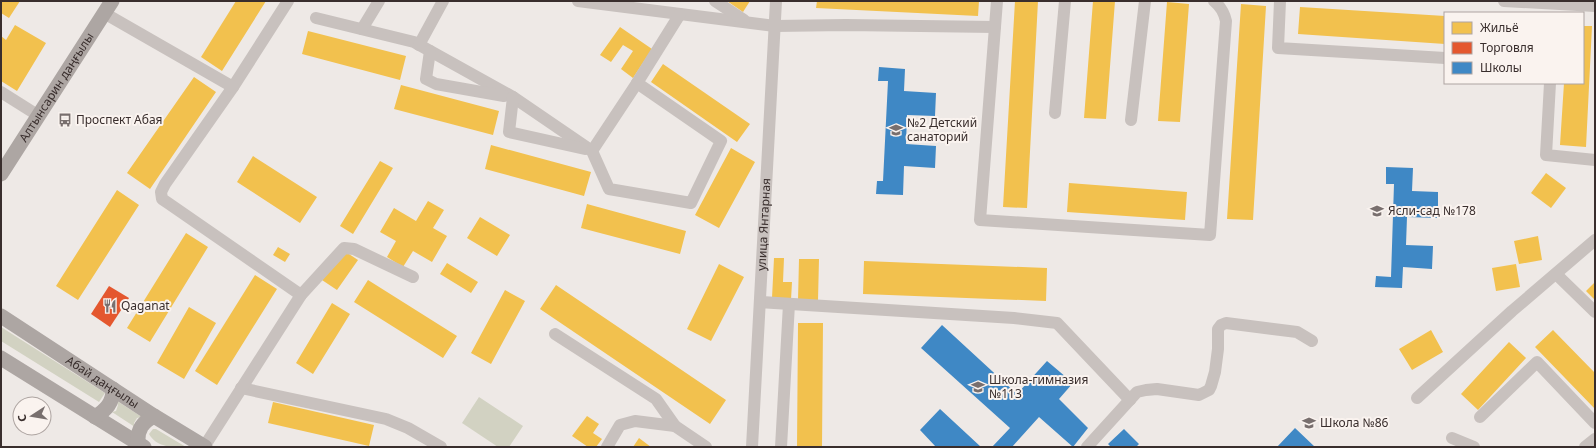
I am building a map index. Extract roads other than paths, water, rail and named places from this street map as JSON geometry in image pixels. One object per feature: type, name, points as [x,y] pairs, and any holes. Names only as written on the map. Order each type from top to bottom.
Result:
[{"type":"main road","name":"Алтынсарин даңғылы","points":[[1,174],[108,7]]},
{"type":"main road","name":"Абай даңғылы","points":[[1,316],[204,447]]},
{"type":"main road","points":[[1,358],[95,418],[141,445]]},
{"type":"main road","points":[[95,418],[109,405],[113,397],[113,389]]},
{"type":"main road","points":[[141,445],[137,435],[141,426],[146,420],[154,416]]},
{"type":"street","points":[[288,1],[233,87],[165,184],[161,192],[162,199],[301,295]]},
{"type":"street","points":[[362,29],[379,1]]},
{"type":"street","points":[[419,45],[443,1]]},
{"type":"street","points":[[578,1],[746,21],[774,26],[846,24],[995,28]]},
{"type":"street","points":[[715,1],[746,21]]},
{"type":"street","name":"улица Янтарная","points":[[752,447],[776,1]]},
{"type":"street","points":[[997,1],[980,220],[1210,235],[1226,21],[1222,10],[1214,1]]},
{"type":"street","points":[[1055,113],[1065,1]]},
{"type":"street","points":[[1131,120],[1145,1]]},
{"type":"street","points":[[1280,1],[1278,48],[1444,58]]},
{"type":"street","points":[[1504,1],[1595,6]]},
{"type":"street","points":[[108,7],[233,87]]},
{"type":"street","points":[[592,151],[680,14]]},
{"type":"street","points":[[316,18],[414,42],[513,97],[592,151],[609,189],[691,203],[721,141],[637,83]]},
{"type":"street","points":[[430,51],[426,79],[436,84],[513,97]]},
{"type":"street","points":[[1550,84],[1546,155],[1595,160]]},
{"type":"street","points":[[1,92],[39,116]]},
{"type":"street","points":[[513,97],[509,132],[592,151]]},
{"type":"street","points":[[1417,398],[1512,311],[1595,240]]},
{"type":"street","points":[[204,447],[301,295],[344,248],[354,249],[412,277]]},
{"type":"street","points":[[1556,274],[1595,312]]},
{"type":"street","points":[[760,302],[1014,318],[1056,323],[1130,400]]},
{"type":"street","points":[[781,447],[789,304]]},
{"type":"street","points":[[1087,447],[1137,392],[1146,390],[1172,390],[1199,395],[1208,390],[1211,386],[1215,372],[1218,349],[1218,329],[1221,325],[1226,323],[1297,332],[1312,341]]},
{"type":"street","points":[[555,334],[656,399],[675,426],[706,447]]},
{"type":"street","points":[[1480,417],[1537,362],[1595,422]]},
{"type":"street","points":[[241,388],[386,419],[408,428],[441,447]]},
{"type":"street","points":[[607,447],[620,425],[635,421],[675,426]]},
{"type":"street","points":[[1452,438],[1474,447]]},
{"type":"street","points":[[1585,447],[1595,439]]},
{"type":"place","name":"Проспект Абая","points":[[65,120]]},
{"type":"place","name":"№2 Детский санаторий","points":[[896,130]]},
{"type":"place","name":"Ясли-сад №178","points":[[1377,211]]},
{"type":"place","name":"Qaganat","points":[[110,306]]},
{"type":"place","name":"Школа-гимназия №113","points":[[978,387]]},
{"type":"place","name":"Школа №86","points":[[1309,423]]}]
